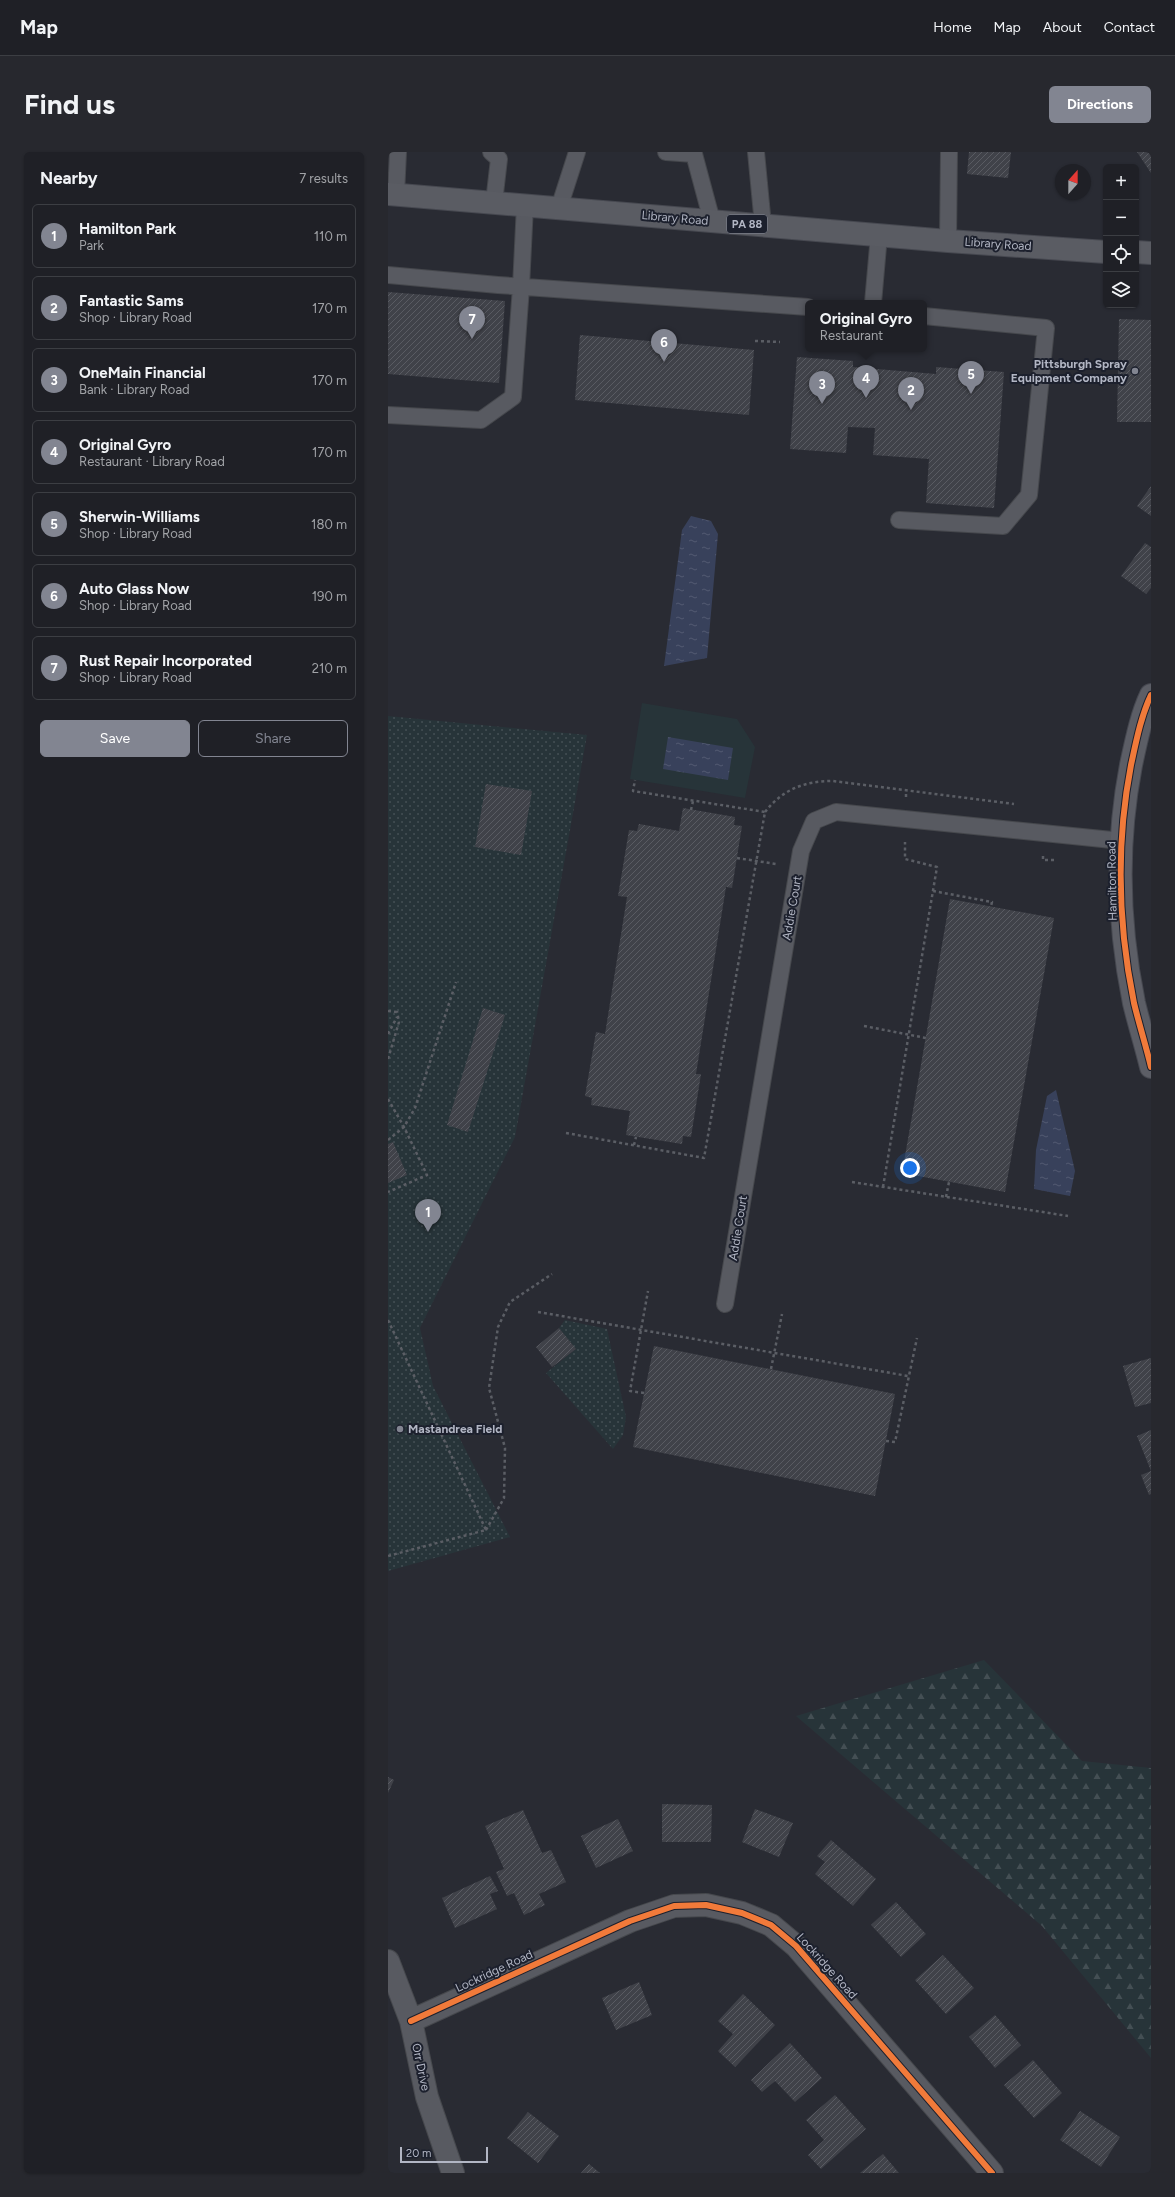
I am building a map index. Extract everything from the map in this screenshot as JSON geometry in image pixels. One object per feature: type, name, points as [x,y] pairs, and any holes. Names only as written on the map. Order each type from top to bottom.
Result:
[{"type":"main road","name":"Library Road","points":[[392,194],[948,241],[1103,252]]},
{"type":"main road","points":[[1139,252],[1151,253]]},
{"type":"street","name":"Hamilton Road","points":[[1151,695],[1135,749],[1126,793],[1122,841],[1121,885],[1126,953],[1134,1002],[1151,1067]]},
{"type":"street","name":"Lockridge Road","points":[[411,2021],[630,1921],[674,1906],[706,1905],[742,1913],[771,1925],[796,1946],[992,2173]]},
{"type":"street","name":"Orr Drive","points":[[388,1961],[411,2021],[427,2097],[453,2173]]},
{"type":"lane","points":[[392,194],[398,152]]},
{"type":"lane","points":[[491,152],[499,159],[494,202]]},
{"type":"lane","points":[[559,208],[577,152]]},
{"type":"lane","points":[[666,152],[694,154],[712,221]]},
{"type":"lane","points":[[756,152],[763,225]]},
{"type":"lane","points":[[948,241],[949,152]]},
{"type":"lane","points":[[388,415],[481,420],[513,397],[525,205]]},
{"type":"lane","points":[[873,300],[879,235]]},
{"type":"lane","points":[[388,275],[521,287],[805,307]]},
{"type":"lane","points":[[899,520],[1003,526],[1029,495],[1046,328],[927,316]]},
{"type":"lane","name":"Addie Court","points":[[725,1304],[798,867],[801,851],[814,821],[836,812],[1122,841]]},
{"type":"path","points":[[755,340],[780,342]]},
{"type":"path","points":[[566,1133],[704,1158],[765,812],[633,791],[635,780]]},
{"type":"path","points":[[883,1187],[937,867],[905,860],[906,790]]},
{"type":"path","points":[[691,810],[693,801]]},
{"type":"path","points":[[737,858],[798,867]]},
{"type":"path","points":[[933,891],[992,902],[991,906]]},
{"type":"path","points":[[388,1140],[404,1127],[415,1108],[456,982]]},
{"type":"path","points":[[388,1010],[397,1011]]},
{"type":"path","points":[[388,1034],[397,1018],[397,1011]]},
{"type":"path","points":[[388,1059],[399,1022],[397,1011]]},
{"type":"path","points":[[864,1026],[926,1038]]},
{"type":"path","points":[[388,1099],[404,1127],[427,1175],[388,1192]]},
{"type":"path","points":[[634,1145],[636,1137]]},
{"type":"path","points":[[852,1182],[1068,1216]]},
{"type":"path","points":[[946,1197],[948,1182]]},
{"type":"path","points":[[388,1556],[486,1530],[504,1498],[505,1448],[489,1388],[498,1327],[510,1302],[552,1274]]},
{"type":"path","points":[[644,1393],[630,1390],[648,1291]]},
{"type":"path","points":[[538,1312],[908,1376]]},
{"type":"path","points":[[772,1369],[782,1314]]},
{"type":"path","points":[[388,1320],[486,1530]]},
{"type":"path","points":[[886,1440],[894,1442],[917,1338]]},
{"type":"green space","points":[[642,703],[737,719],[755,747],[745,798],[630,779]]},
{"type":"green space","points":[[388,716],[587,735],[515,1137],[420,1328],[433,1386],[510,1537],[388,1571]]},
{"type":"green space","points":[[565,1320],[607,1329],[626,1417],[623,1435],[613,1449],[546,1373],[576,1349],[559,1328]]},
{"type":"green space","points":[[984,1660],[1082,1761],[1151,1768],[1151,2058],[1042,1926],[796,1716]]},
{"type":"water","points":[[691,516],[711,521],[718,534],[707,658],[664,666],[682,530]]},
{"type":"water","points":[[668,737],[733,748],[728,780],[663,769]]},
{"type":"water","points":[[1056,1090],[1075,1171],[1070,1196],[1034,1189],[1036,1150],[1047,1096]]},
{"type":"building","points":[[969,152],[1011,152],[1008,178],[967,174]]},
{"type":"building","points":[[1137,152],[1151,152],[1151,173]]},
{"type":"building","points":[[388,292],[505,301],[499,383],[388,374]]},
{"type":"building","name":"Pittsburgh Spray Equipment Company","points":[[1119,319],[1151,320],[1151,422],[1117,422]]},
{"type":"building","points":[[580,335],[754,350],[749,415],[575,400]]},
{"type":"building","points":[[797,357],[853,361],[853,367],[936,374],[936,367],[1004,372],[994,508],[926,503],[929,459],[873,455],[875,428],[848,427],[846,453],[790,449]]},
{"type":"building","points":[[1151,486],[1151,516],[1137,506]]},
{"type":"building","points":[[1145,543],[1151,547],[1151,588],[1146,594],[1121,576]]},
{"type":"building","points":[[486,784],[532,791],[521,855],[475,847]]},
{"type":"building","points":[[683,808],[735,817],[734,825],[742,826],[732,888],[726,887],[696,1074],[701,1074],[691,1137],[683,1136],[682,1144],[626,1135],[630,1111],[591,1105],[592,1098],[585,1096],[596,1032],[605,1034],[627,897],[618,896],[629,830],[637,831],[639,824],[679,831]]},
{"type":"building","points":[[950,899],[1054,918],[1005,1192],[902,1173]]},
{"type":"building","points":[[483,1008],[505,1015],[468,1132],[447,1125]]},
{"type":"building","points":[[393,1142],[407,1175],[388,1183],[388,1144]]},
{"type":"building","points":[[559,1328],[576,1349],[552,1367],[536,1347]]},
{"type":"building","points":[[654,1346],[895,1394],[875,1496],[633,1447]]},
{"type":"building","points":[[1151,1358],[1151,1403],[1135,1407],[1123,1366]]},
{"type":"building","points":[[1151,1430],[1151,1471],[1137,1436]]},
{"type":"building","points":[[1151,1471],[1151,1494],[1149,1495],[1141,1475]]},
{"type":"building","points":[[388,1777],[394,1780],[388,1793]]},
{"type":"building","points":[[662,1804],[712,1805],[711,1842],[662,1842]]},
{"type":"building","points":[[755,1809],[793,1823],[779,1857],[742,1842]]},
{"type":"building","points":[[523,1810],[542,1853],[551,1850],[566,1882],[539,1894],[545,1905],[524,1915],[514,1893],[507,1896],[496,1872],[504,1869],[485,1826]]},
{"type":"building","points":[[618,1819],[633,1851],[596,1868],[581,1836]]},
{"type":"building","points":[[831,1840],[876,1879],[853,1906],[815,1874],[825,1862],[817,1856]]},
{"type":"building","points":[[490,1876],[498,1891],[490,1894],[497,1909],[455,1928],[442,1898]]},
{"type":"building","points":[[896,1902],[926,1934],[901,1957],[871,1925]]},
{"type":"building","points":[[943,1955],[974,1988],[946,2014],[915,1980]]},
{"type":"building","points":[[639,1982],[652,2015],[616,2030],[602,1998]]},
{"type":"building","points":[[743,1994],[775,2025],[735,2067],[718,2051],[733,2034],[718,2021]]},
{"type":"building","points":[[995,2015],[1021,2045],[995,2068],[969,2037]]},
{"type":"building","points":[[790,2043],[822,2078],[795,2102],[775,2081],[762,2092],[751,2080]]},
{"type":"building","points":[[1033,2060],[1062,2093],[1034,2118],[1004,2085]]},
{"type":"building","points":[[835,2095],[866,2129],[821,2169],[808,2155],[824,2140],[806,2120]]},
{"type":"building","points":[[1080,2111],[1120,2137],[1101,2167],[1060,2140]]},
{"type":"building","points":[[528,2112],[559,2136],[538,2163],[507,2138]]},
{"type":"building","points":[[883,2154],[899,2173],[860,2173]]},
{"type":"building","points":[[589,2164],[600,2173],[581,2173]]},
{"type":"cycle path","points":[[1151,695],[1139,729],[1131,765],[1126,794],[1121,854],[1122,914],[1129,974],[1134,1003],[1151,1067]]},
{"type":"cycle path","points":[[411,2021],[630,1921],[674,1906],[706,1905],[742,1913],[771,1925],[796,1946],[992,2173]]},
{"type":"place","name":"Rust Repair Incorporated","points":[[472,339]]},
{"type":"place","name":"Auto Glass Now","points":[[664,362]]},
{"type":"place","name":"Pittsburgh Spray Equipment Company","points":[[1135,371]]},
{"type":"place","name":"Sherwin-Williams","points":[[971,394]]},
{"type":"place","name":"Original Gyro","points":[[866,398]]},
{"type":"place","name":"OneMain Financial","points":[[822,404]]},
{"type":"place","name":"Fantastic Sams","points":[[911,410]]},
{"type":"place","name":"Hamilton Park","points":[[428,1232]]},
{"type":"place","name":"Mastandrea Field","points":[[400,1429]]}]
